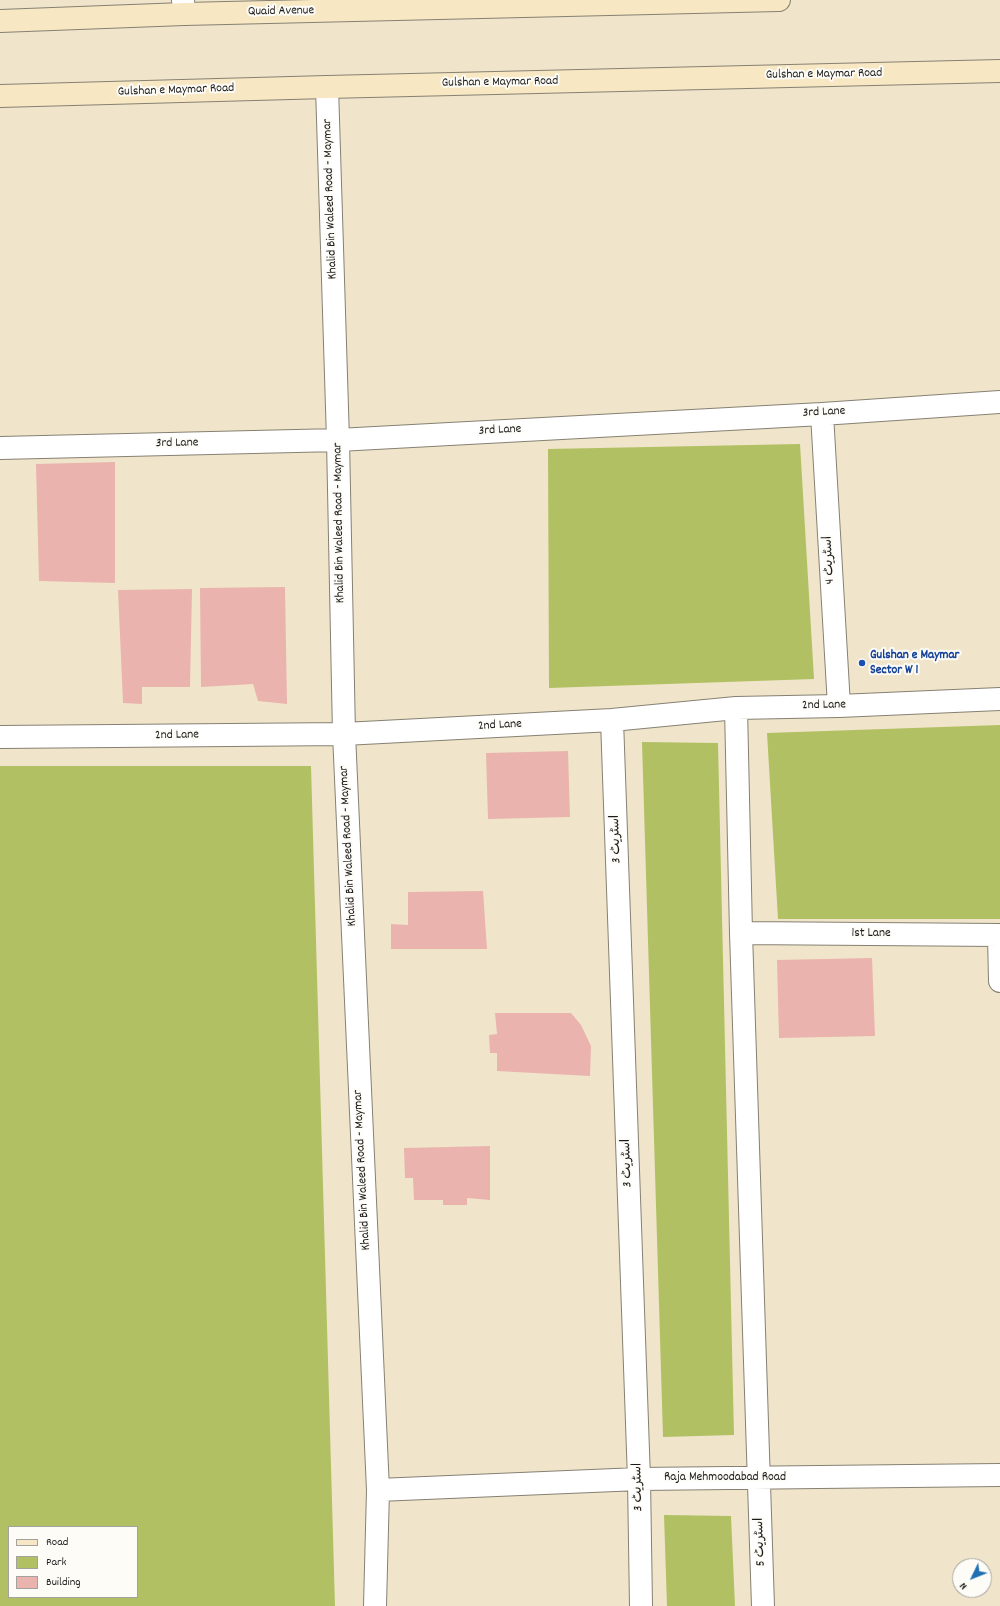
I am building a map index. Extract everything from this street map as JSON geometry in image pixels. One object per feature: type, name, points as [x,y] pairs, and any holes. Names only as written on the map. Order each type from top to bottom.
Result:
[{"type":"main road","name":"Quaid Avenue","points":[[0,21],[183,7],[779,0]]},
{"type":"main road","name":"Gulshan e Maymar Road","points":[[0,96],[1000,71]]},
{"type":"street","name":"Khalid Bin Waleed Road - Maymar","points":[[327,87],[338,440],[344,734],[378,1490],[375,1606]]},
{"type":"street","name":"3rd Lane","points":[[0,448],[338,440],[822,414],[1000,402]]},
{"type":"street","name":"اسٹریٹ 4","points":[[822,414],[839,706]]},
{"type":"street","name":"2nd Lane","points":[[0,738],[344,734],[612,720],[736,708],[839,706],[1000,699]]},
{"type":"street","points":[[736,708],[741,933],[758,1478]]},
{"type":"street","name":"اسٹریٹ 3","points":[[612,720],[639,1479],[641,1606]]},
{"type":"street","name":"1st Lane","points":[[741,933],[1000,935]]},
{"type":"street","points":[[1000,935],[1000,981]]},
{"type":"street","name":"Raja Mehmoodabad Road","points":[[378,1490],[639,1479],[1000,1475]]},
{"type":"street","name":"اسٹریٹ 5","points":[[758,1478],[763,1606]]},
{"type":"green space","points":[[800,444],[814,679],[549,688],[548,449]]},
{"type":"green space","points":[[1000,725],[1000,919],[778,919],[767,733]]},
{"type":"green space","points":[[642,742],[718,743],[734,1435],[663,1437]]},
{"type":"green space","points":[[0,766],[311,766],[335,1606],[0,1606]]},
{"type":"green space","points":[[664,1515],[731,1516],[735,1606],[667,1606]]},
{"type":"building","points":[[115,462],[115,583],[39,581],[36,464]]},
{"type":"building","points":[[285,587],[287,704],[258,701],[253,684],[201,687],[200,588]]},
{"type":"building","points":[[192,589],[190,687],[142,687],[142,704],[123,703],[118,590]]},
{"type":"building","points":[[568,751],[570,817],[488,819],[486,753]]},
{"type":"building","points":[[483,891],[487,949],[391,949],[391,924],[408,925],[408,892]]},
{"type":"building","points":[[872,958],[875,1036],[779,1038],[777,960]]},
{"type":"building","points":[[495,1013],[571,1013],[581,1025],[591,1046],[590,1076],[497,1071],[497,1053],[490,1053],[489,1035],[497,1034]]},
{"type":"building","points":[[490,1146],[490,1200],[467,1198],[467,1205],[443,1205],[443,1200],[414,1200],[413,1178],[405,1178],[404,1148]]},
{"type":"place","name":"Gulshan e Maymar Sector W 1","points":[[862,663]]}]
